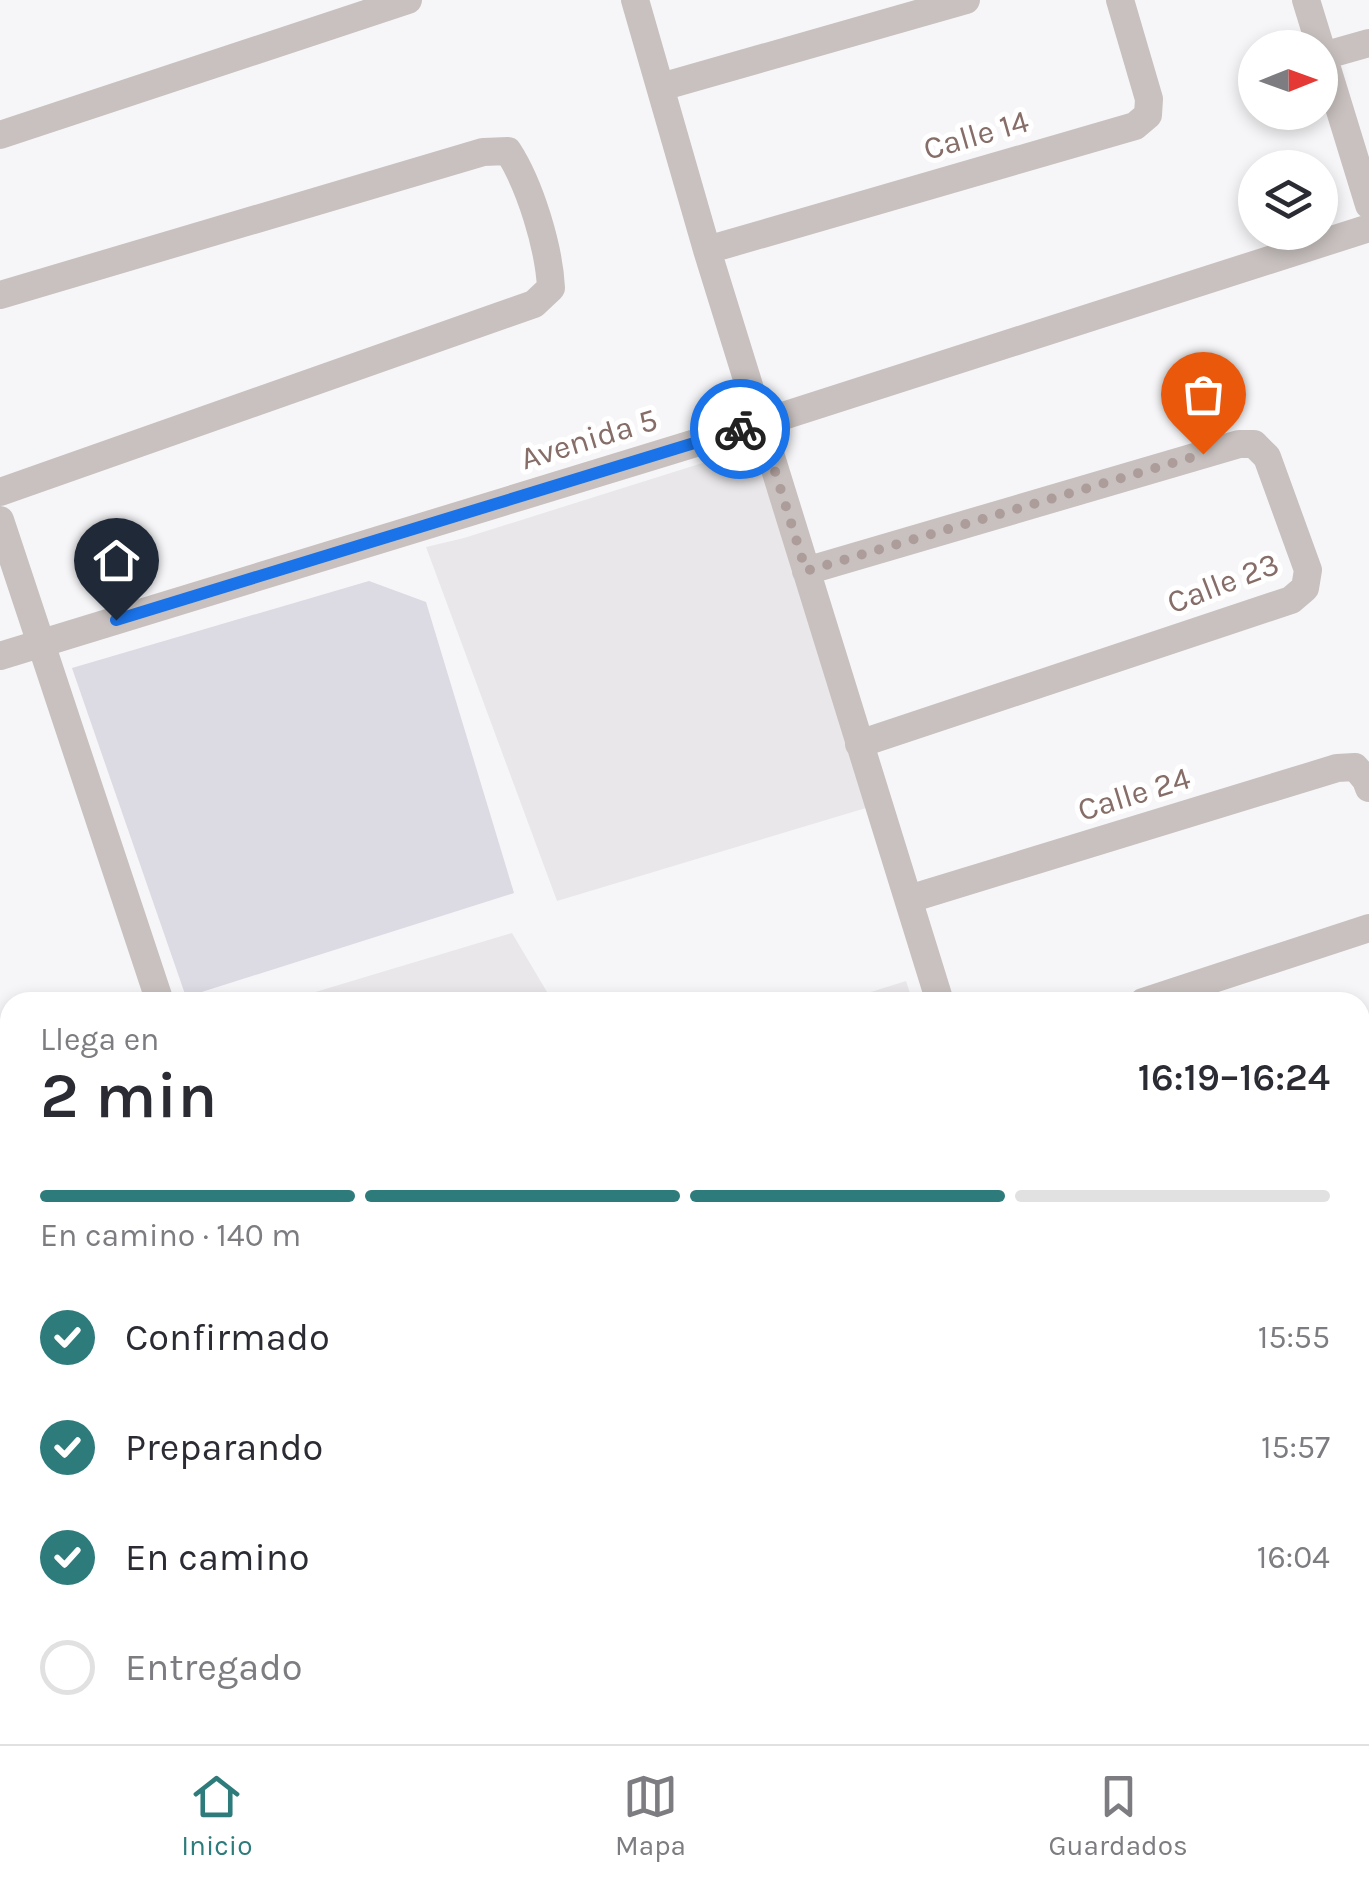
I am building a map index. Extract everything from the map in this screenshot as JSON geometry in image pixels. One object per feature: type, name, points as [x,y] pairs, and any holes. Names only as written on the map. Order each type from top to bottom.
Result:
[{"type":"street","points":[[0,136],[408,0]]},
{"type":"street","points":[[635,0],[707,250],[937,992]]},
{"type":"street","points":[[660,87],[966,0]]},
{"type":"street","name":"Calle 14","points":[[707,250],[1135,126],[1148,115],[1149,99],[1120,0]]},
{"type":"street","points":[[1306,0],[1315,30]]},
{"type":"street","points":[[1338,51],[1369,42]]},
{"type":"street","points":[[1338,105],[1369,205]]},
{"type":"street","points":[[0,295],[483,152],[508,151],[522,172],[550,265],[552,288],[534,304],[0,492]]},
{"type":"street","name":"Avenida 5","points":[[0,656],[760,423],[1369,228]]},
{"type":"street","name":"Calle 23","points":[[806,571],[1240,444],[1254,444],[1267,457],[1308,570],[1306,588],[1291,600],[859,744]]},
{"type":"street","points":[[0,520],[157,992]]},
{"type":"street","name":"Calle 24","points":[[909,899],[1337,768],[1355,768],[1369,788]]},
{"type":"street","points":[[1174,992],[1369,928]]},
{"type":"shaded area","points":[[750,448],[806,571],[866,808],[557,901],[426,547]]},
{"type":"shaded area","points":[[369,581],[426,602],[514,893],[202,992],[184,992],[72,668]]},
{"type":"shaded area","points":[[512,933],[547,992],[315,992]]},
{"type":"shaded area","points":[[906,981],[910,992],[871,992]]},
{"type":"way so far","points":[[740,429],[760,423],[806,571],[1203,454]]},
{"type":"route","points":[[116,620],[740,429]]}]
